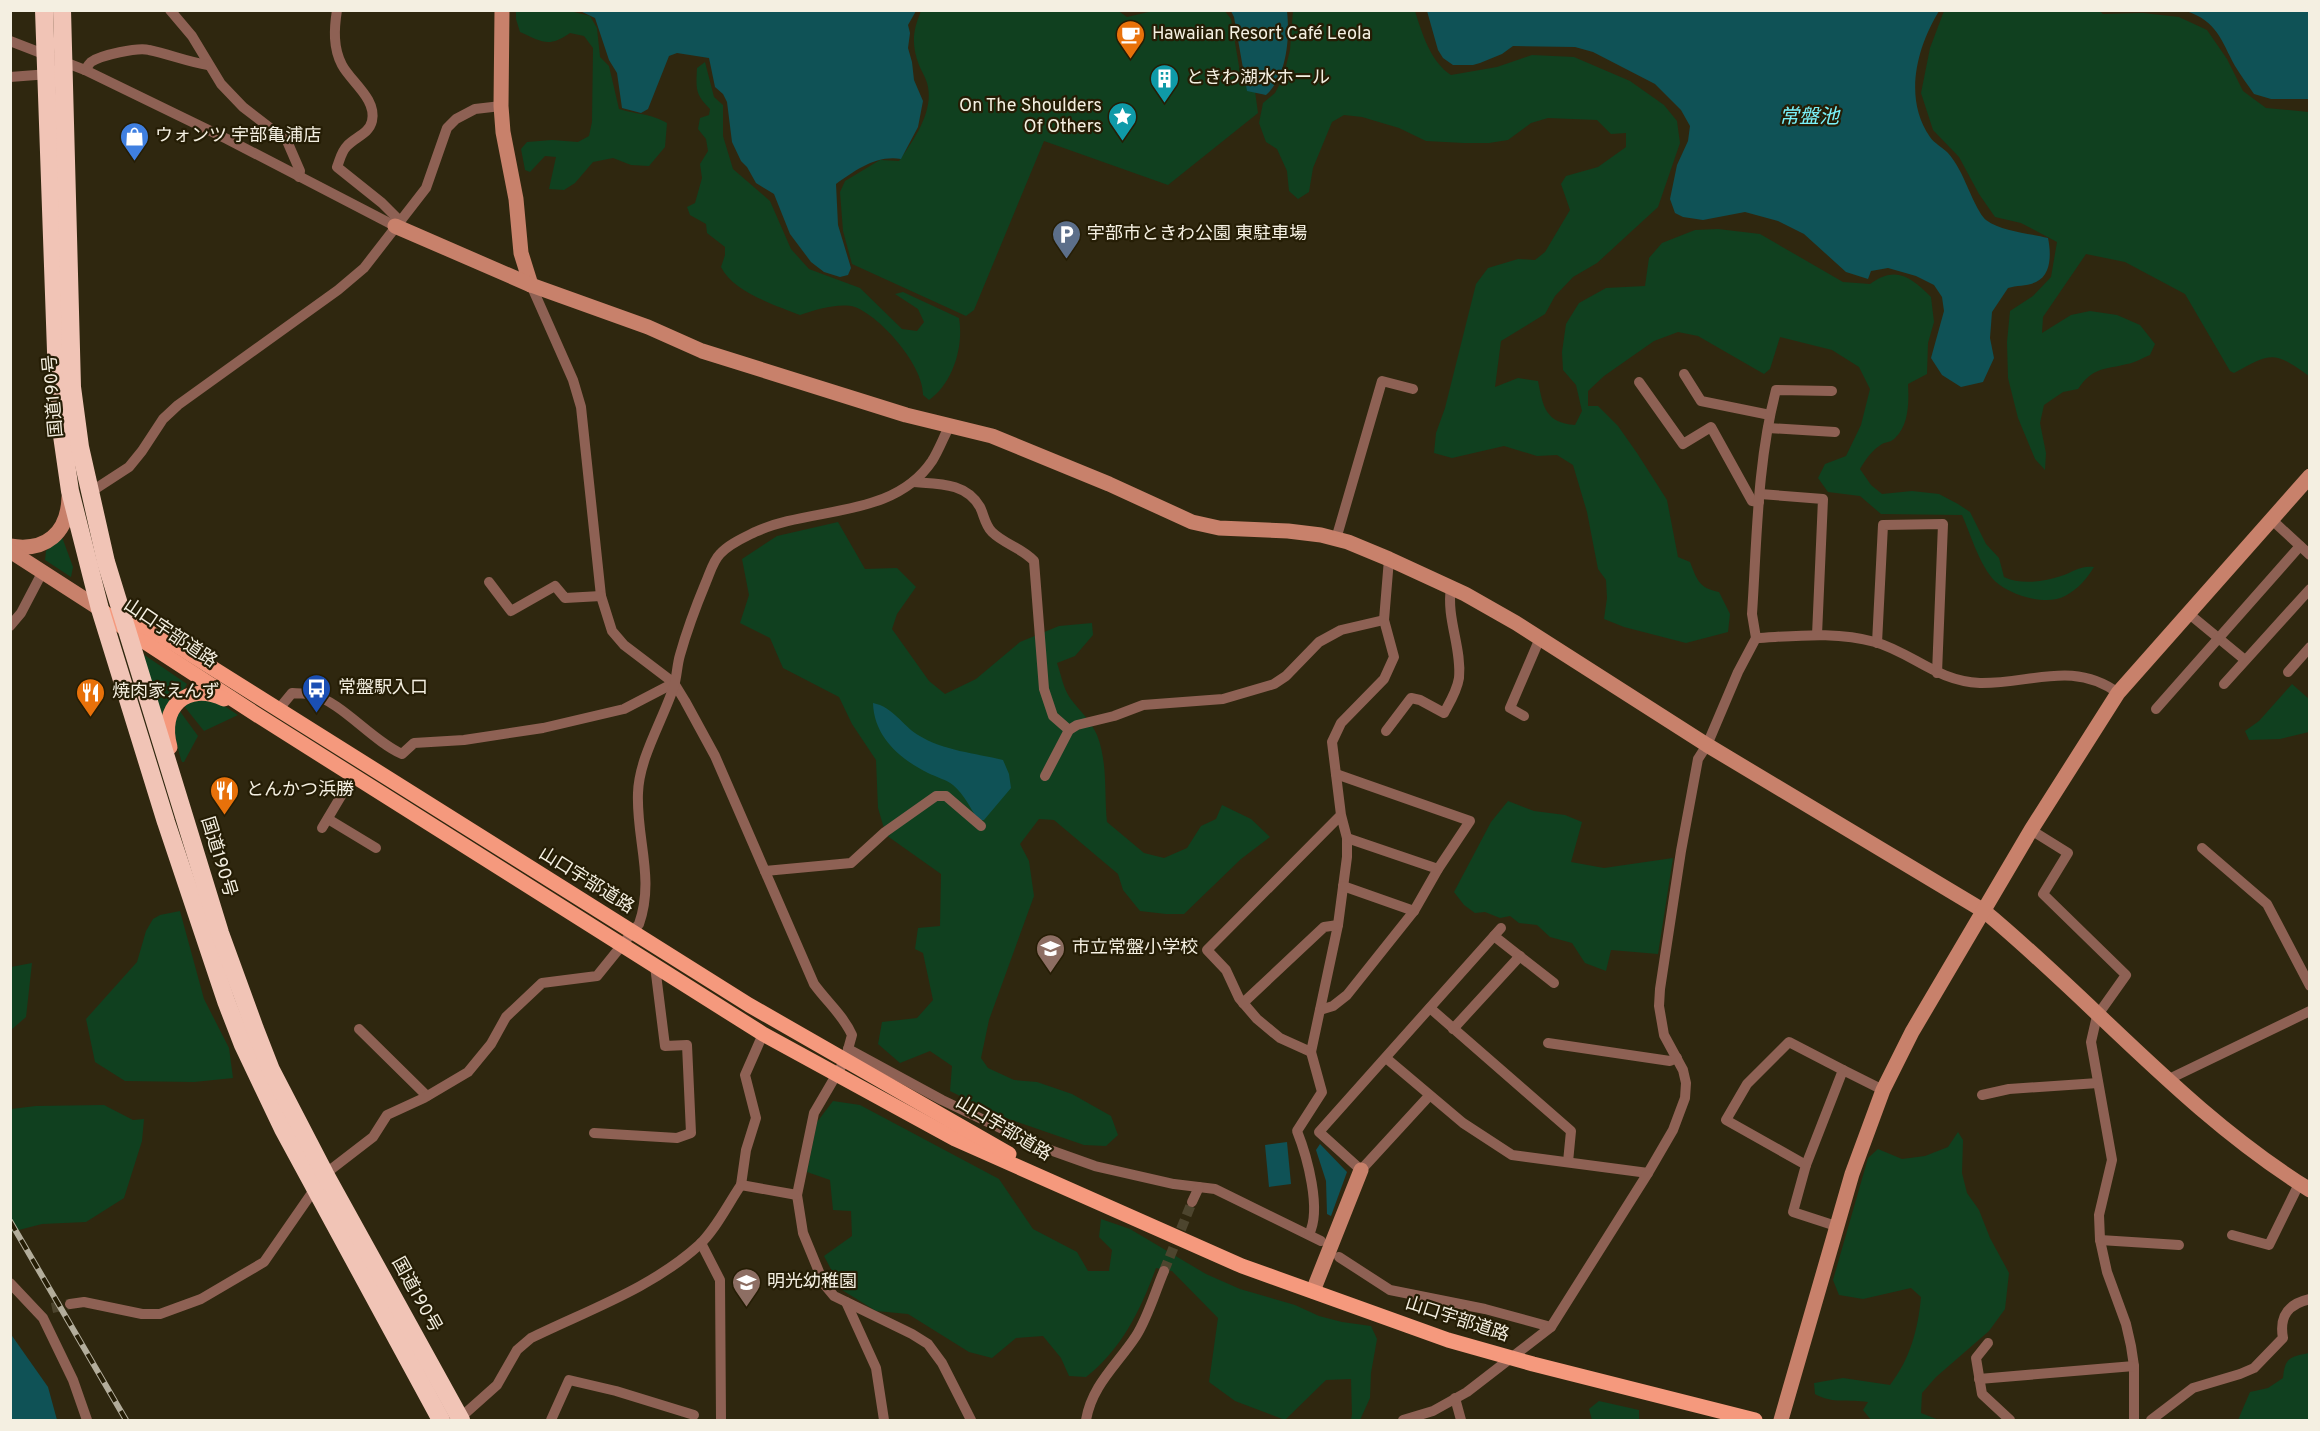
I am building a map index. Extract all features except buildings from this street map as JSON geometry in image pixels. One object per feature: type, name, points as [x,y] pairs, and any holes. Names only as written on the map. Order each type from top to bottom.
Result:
[{"type":"highway","name":"国道190号","points":[[44,10],[58,408],[70,491],[100,609],[166,822],[226,1001],[262,1087],[460,1419]]},
{"type":"highway","name":"国道190号","points":[[62,10],[72,387],[89,493],[123,622],[220,933],[271,1070],[320,1181],[441,1420]]},
{"type":"main road","name":"山口宇部道路","points":[[100,609],[123,622],[254,713],[353,776],[628,939],[749,1005],[847,1054],[1058,1184]]},
{"type":"main road","name":"山口宇部道路","points":[[123,622],[152,630],[278,710],[628,939],[655,966],[763,1034],[954,1139],[1242,1266],[1459,1343],[1755,1420]]},
{"type":"main road","points":[[190,837],[186,800],[167,737],[168,719],[175,704],[186,696],[199,693],[216,695],[254,713]]},
{"type":"street","points":[[170,10],[192,36],[221,84],[243,107],[287,141],[300,171],[299,177]]},
{"type":"street","points":[[338,10],[334,32],[336,50],[342,65],[369,103],[372,109],[372,122],[363,134],[347,145],[337,167],[382,203],[398,223]]},
{"type":"street","points":[[502,10],[503,132],[516,199],[521,254],[531,285],[573,380],[581,407],[601,596],[612,631],[624,645],[674,683],[715,756],[814,984],[845,1020],[852,1035],[847,1054],[814,1113],[797,1195],[802,1233],[824,1284],[834,1296],[928,1344],[942,1363],[970,1420]]},
{"type":"street","points":[[10,41],[46,55],[64,68]]},
{"type":"street","points":[[85,70],[91,62],[103,57],[138,49],[208,65]]},
{"type":"street","points":[[10,77],[46,74],[64,68],[85,70],[299,177],[531,285],[648,327],[702,351],[906,415],[992,436],[1192,522],[1219,528],[1305,533],[1336,539],[1389,559],[1451,588],[1540,638],[1707,745],[1984,910],[2167,1080],[2227,1132],[2304,1187],[2269,1245],[2232,1235]]},
{"type":"street","points":[[89,493],[129,467],[163,419],[178,405],[339,290],[364,267],[426,188],[447,128],[456,119],[475,109],[501,106]]},
{"type":"street","points":[[1684,374],[1701,401],[1770,415]]},
{"type":"street","points":[[1336,539],[1382,381],[1413,389]]},
{"type":"street","points":[[1639,382],[1683,444],[1710,427],[1752,501],[1760,498],[1823,500],[1817,634]]},
{"type":"street","points":[[1403,1420],[1433,1411],[1455,1398],[1551,1327],[1648,1173],[1676,1124],[1685,1098],[1686,1083],[1677,1058],[1664,1035],[1659,1006],[1660,989],[1698,759],[1707,745],[1738,672],[1756,638],[1752,614],[1762,461],[1770,415],[1776,390],[1832,391]]},
{"type":"street","points":[[70,1304],[84,1302],[142,1314],[160,1314],[201,1299],[264,1262],[320,1181],[373,1137],[387,1115],[427,1096],[468,1072],[491,1044],[506,1017],[542,983],[597,976],[639,924],[646,899],[638,794],[642,768],[674,683],[679,657],[693,612],[719,554],[763,529],[786,521],[837,512],[883,499],[913,482],[932,460],[950,424]]},
{"type":"street","points":[[1768,428],[1834,432]]},
{"type":"street","points":[[1781,1420],[1836,1226],[1859,1154],[1883,1090],[1912,1032],[2031,830],[2118,693],[2310,476]]},
{"type":"street","points":[[913,482],[942,484],[960,488],[972,495],[988,529],[1034,561],[1044,689],[1053,716],[1069,730]]},
{"type":"street","points":[[10,546],[34,547],[54,537],[66,517],[70,491]]},
{"type":"street","points":[[2271,519],[2310,555]]},
{"type":"street","points":[[1877,643],[1883,525],[1943,524],[1937,673]]},
{"type":"street","points":[[2156,709],[2300,546]]},
{"type":"street","points":[[10,551],[100,609]]},
{"type":"street","points":[[1309,1234],[1316,1213],[1307,1157],[1297,1131],[1322,1092],[1311,1052],[1338,925],[1347,838],[1341,815],[1332,742],[1341,723],[1384,679],[1394,657],[1384,620],[1389,559]]},
{"type":"street","points":[[10,626],[21,614],[43,572]]},
{"type":"street","points":[[489,582],[511,611],[555,586],[565,598],[601,596]]},
{"type":"street","points":[[1386,731],[1411,698],[1420,699],[1444,713],[1455,693],[1459,678],[1450,609],[1451,588]]},
{"type":"street","points":[[2224,684],[2310,589]]},
{"type":"street","points":[[2188,613],[2245,660]]},
{"type":"street","points":[[1045,776],[1069,730],[1077,725],[1114,716],[1143,705],[1223,699],[1274,684],[1286,676],[1319,642],[1341,630],[1384,620]]},
{"type":"street","points":[[1756,638],[1817,634],[1840,635],[1877,643],[1937,673],[1958,680],[1982,683],[2074,674],[2108,686],[2118,693]]},
{"type":"street","points":[[1524,716],[1510,708],[1540,638]]},
{"type":"street","points":[[2288,672],[2310,647]]},
{"type":"street","points":[[278,710],[292,693],[309,694],[337,708],[391,749],[402,754],[414,743],[464,740],[543,728],[624,709],[674,683]]},
{"type":"street","points":[[1320,1010],[1333,1006],[1347,995],[1414,911],[1438,869],[1470,821],[1336,774]]},
{"type":"street","points":[[353,776],[325,824],[376,848]]},
{"type":"street","points":[[765,871],[851,862],[885,832],[936,796],[946,796],[981,826]]},
{"type":"street","points":[[1311,1052],[1280,1038],[1257,1019],[1243,1003],[1226,970],[1208,950],[1341,815]]},
{"type":"street","points":[[2031,830],[2068,853],[2043,894],[2126,975],[2097,1016],[2091,1042],[2112,1160],[2099,1215],[2100,1240],[2107,1272],[2126,1324],[2134,1366],[2134,1420]]},
{"type":"street","points":[[1347,838],[1438,869]]},
{"type":"street","points":[[2202,848],[2267,904],[2310,986]]},
{"type":"street","points":[[1343,886],[1414,911]]},
{"type":"street","points":[[1243,1003],[1324,927],[1338,925]]},
{"type":"street","points":[[1361,1170],[1319,1132],[1497,932],[1520,956],[1554,983]]},
{"type":"street","points":[[1453,1029],[1520,956]]},
{"type":"street","points":[[594,1133],[677,1138],[691,1133],[687,1045],[665,1046],[655,966]]},
{"type":"street","points":[[1430,1008],[1571,1131],[1569,1162]]},
{"type":"street","points":[[2167,1080],[2310,1011]]},
{"type":"street","points":[[359,1029],[427,1096]]},
{"type":"street","points":[[460,1419],[497,1385],[517,1350],[531,1338],[646,1283],[700,1243],[741,1185],[746,1150],[756,1118],[745,1075],[763,1034]]},
{"type":"street","points":[[1806,1165],[1726,1120],[1747,1084],[1789,1041],[1883,1090]]},
{"type":"street","points":[[1548,1043],[1670,1061],[1677,1058]]},
{"type":"street","points":[[847,1054],[1036,1145],[1095,1166],[1174,1184],[1215,1189],[1321,1241]]},
{"type":"street","points":[[1386,1058],[1463,1123],[1512,1155],[1648,1173]]},
{"type":"street","points":[[1836,1226],[1793,1212],[1806,1165],[1843,1070]]},
{"type":"street","points":[[1982,1095],[2010,1089],[2098,1083]]},
{"type":"street","points":[[1313,1291],[1361,1170],[1429,1096]]},
{"type":"street","points":[[741,1185],[797,1195]]},
{"type":"street","points":[[1192,1202],[1199,1187]]},
{"type":"street","points":[[2100,1240],[2179,1245]]},
{"type":"street","points":[[700,1243],[720,1280],[721,1420]]},
{"type":"street","points":[[1339,1257],[1390,1290],[1485,1309],[1551,1327]]},
{"type":"street","points":[[1086,1420],[1089,1404],[1099,1385],[1137,1335],[1164,1271]]},
{"type":"street","points":[[10,1283],[40,1314],[73,1380],[87,1420]]},
{"type":"street","points":[[2151,1420],[2193,1388],[2254,1368],[2283,1338],[2281,1327],[2284,1312],[2291,1305],[2310,1299]]},
{"type":"street","points":[[846,1302],[876,1368],[884,1420]]},
{"type":"street","points":[[40,1314],[52,1308]]},
{"type":"street","points":[[1988,1342],[1976,1358],[1982,1394],[2010,1420]]},
{"type":"street","points":[[1979,1379],[2134,1366]]},
{"type":"street","points":[[551,1420],[569,1380],[616,1391],[693,1415]]},
{"type":"street","points":[[1455,1398],[1461,1420]]},
{"type":"green space","points":[[1117,10],[1127,17],[1153,11],[1224,10],[1231,19],[1241,78],[1255,91],[1258,113],[1168,185],[1044,141],[974,310],[966,316],[852,264],[843,231],[840,192],[845,181],[880,160],[899,161],[921,126],[928,107],[927,84],[916,57],[914,44],[916,24],[921,11]]},
{"type":"green space","points":[[2098,10],[2103,14],[2143,13],[2179,17],[2207,30],[2227,59],[2243,91],[2266,108],[2309,112],[2309,376],[2288,362],[2273,357],[2257,361],[2234,373],[2230,371],[2185,294],[2125,262],[2086,254],[2043,317],[2042,333],[2071,315],[2090,311],[2117,315],[2140,325],[2155,344],[2150,355],[2133,363],[2094,373],[2078,389],[2063,392],[2044,405],[2040,423],[2046,453],[2045,470],[2035,459],[2018,418],[2008,378],[2007,342],[2010,311],[2033,296],[2051,277],[2057,242],[2021,223],[1995,217],[1979,194],[1959,157],[1933,130],[1921,93],[1930,48],[1944,11]]},
{"type":"green space","points":[[516,11],[570,11],[590,16],[597,28],[600,57],[609,66],[619,109],[667,123],[665,147],[649,166],[631,165],[613,158],[593,162],[575,183],[564,190],[549,189],[556,157],[545,156],[530,172],[525,170],[521,149],[527,142],[552,140],[578,142],[589,136],[592,122],[593,48],[584,36],[570,33],[556,41],[545,42],[520,32]]},
{"type":"green space","points":[[1293,11],[1415,11],[1432,54],[1451,75],[1497,67],[1532,55],[1574,57],[1630,81],[1664,105],[1677,121],[1680,143],[1658,207],[1597,263],[1573,277],[1555,296],[1545,314],[1501,341],[1495,387],[1518,378],[1538,381],[1544,405],[1551,417],[1565,424],[1575,425],[1582,411],[1576,385],[1563,370],[1562,352],[1566,324],[1579,303],[1606,288],[1645,286],[1649,258],[1662,243],[1695,230],[1718,229],[1760,234],[1843,282],[1870,284],[1888,275],[1903,276],[1917,284],[1931,297],[1934,322],[1928,343],[1927,374],[1908,384],[1906,420],[1900,433],[1875,449],[1860,469],[1871,485],[1882,494],[1912,491],[1939,494],[1970,512],[1986,544],[1999,558],[2004,577],[2010,580],[2040,581],[2077,569],[2094,567],[2091,572],[2078,587],[2057,599],[2037,599],[2016,594],[1998,584],[1987,571],[1962,515],[1881,514],[1860,496],[1828,492],[1818,478],[1825,464],[1846,456],[1861,425],[1870,389],[1859,367],[1832,350],[1780,337],[1770,369],[1764,374],[1698,336],[1678,332],[1654,341],[1604,376],[1588,391],[1588,406],[1598,406],[1618,426],[1667,500],[1678,557],[1690,562],[1703,585],[1719,592],[1730,614],[1728,632],[1686,643],[1624,627],[1604,619],[1607,598],[1606,580],[1598,569],[1587,512],[1573,465],[1557,455],[1537,456],[1504,446],[1452,458],[1434,453],[1436,433],[1445,408],[1476,284],[1488,268],[1518,259],[1535,260],[1545,252],[1570,210],[1561,184],[1566,176],[1598,167],[1626,147],[1626,133],[1611,134],[1597,120],[1548,118],[1531,123],[1508,140],[1489,143],[1426,141],[1399,128],[1362,117],[1344,115],[1332,122],[1313,168],[1309,192],[1298,199],[1289,191],[1287,171],[1277,149],[1266,142],[1259,123],[1263,103],[1275,93],[1283,78],[1290,50]]},
{"type":"green space","points":[[705,62],[714,97],[723,105],[723,136],[733,169],[770,201],[791,249],[809,269],[860,288],[902,329],[917,331],[924,322],[918,309],[895,294],[903,292],[959,318],[960,340],[955,363],[945,384],[929,400],[923,395],[921,383],[909,357],[888,332],[865,312],[855,307],[842,305],[800,315],[745,291],[727,276],[721,267],[725,247],[707,233],[706,224],[690,215],[687,207],[695,203],[702,178],[700,164],[708,151],[706,139],[698,129],[700,118],[709,115],[710,109],[699,95],[697,86],[697,68]]},
{"type":"green space","points":[[838,522],[865,569],[897,568],[916,587],[897,614],[892,629],[929,681],[945,694],[976,679],[1020,642],[1059,626],[1092,623],[1093,635],[1075,656],[1057,663],[1070,698],[1092,725],[1097,735],[1103,756],[1107,822],[1144,853],[1164,858],[1187,848],[1201,826],[1216,819],[1222,805],[1251,819],[1270,837],[1241,859],[1184,914],[1140,911],[1123,890],[1118,874],[1054,820],[1039,819],[1020,844],[1029,861],[1034,896],[989,1020],[981,1058],[988,1068],[1014,1080],[1037,1082],[1072,1094],[1111,1116],[1118,1135],[1106,1146],[1084,1145],[1000,1116],[950,1091],[952,1066],[930,1051],[900,1063],[878,1044],[882,1022],[917,1018],[933,1000],[923,953],[915,949],[918,928],[940,926],[941,874],[886,835],[878,808],[876,760],[852,724],[839,697],[783,668],[770,638],[740,623],[749,595],[742,559],[777,536]]},
{"type":"green space","points":[[62,537],[73,567],[71,577],[45,560],[46,551]]},
{"type":"green space","points":[[143,654],[187,684],[172,699],[163,716],[160,716]]},
{"type":"green space","points":[[2292,684],[2309,699],[2309,732],[2280,739],[2249,740],[2245,731],[2259,721]]},
{"type":"green space","points":[[199,698],[220,703],[238,715],[204,731],[184,706],[179,710],[198,736],[182,762],[175,733],[176,715],[180,708],[188,702]]},
{"type":"green space","points":[[1508,801],[1534,811],[1565,815],[1582,822],[1571,862],[1604,868],[1673,858],[1658,954],[1611,950],[1606,971],[1585,963],[1572,943],[1550,937],[1537,925],[1519,923],[1510,916],[1500,918],[1485,912],[1475,913],[1464,905],[1454,892],[1491,822]]},
{"type":"green space","points":[[180,911],[204,999],[229,1048],[233,1078],[194,1082],[125,1081],[95,1062],[86,1019],[137,962],[146,931],[153,919],[160,915]]},
{"type":"green space","points":[[32,963],[26,1017],[11,1030],[11,967]]},
{"type":"green space","points":[[833,1101],[860,1105],[999,1179],[1033,1229],[1077,1252],[1088,1271],[1109,1271],[1112,1250],[1099,1237],[1101,1219],[1130,1229],[1206,1274],[1240,1289],[1295,1305],[1319,1316],[1371,1326],[1377,1339],[1371,1373],[1370,1398],[1360,1420],[1351,1420],[1351,1379],[1326,1380],[1285,1420],[1235,1401],[1209,1382],[1218,1318],[1172,1271],[1156,1268],[1129,1327],[1110,1354],[1086,1377],[1069,1376],[1061,1358],[1043,1336],[1016,1338],[992,1358],[969,1352],[908,1314],[876,1311],[842,1290],[824,1256],[852,1236],[851,1211],[833,1210],[830,1180],[807,1172],[817,1122]]},
{"type":"green space","points":[[104,1105],[133,1120],[144,1119],[142,1141],[124,1198],[86,1222],[42,1224],[11,1232],[11,1109],[36,1106]]},
{"type":"green space","points":[[1958,1132],[1963,1140],[1962,1173],[1967,1193],[1979,1210],[1990,1238],[2009,1273],[2005,1309],[1989,1331],[1936,1377],[1922,1393],[1921,1413],[1939,1420],[1871,1420],[1863,1410],[1868,1402],[1821,1397],[1815,1394],[1814,1383],[1843,1378],[1890,1385],[1908,1354],[1918,1321],[1921,1297],[1911,1288],[1863,1299],[1839,1295],[1833,1280],[1868,1158],[1878,1149],[1902,1159],[1925,1156],[1948,1147]]},
{"type":"green space","points":[[2309,1353],[2309,1420],[2238,1420],[2250,1392],[2268,1388],[2283,1378],[2285,1366],[2290,1359]]},
{"type":"green space","points":[[1599,1401],[1639,1410],[1639,1420],[1592,1420],[1589,1409]]},
{"type":"water","points":[[580,11],[916,11],[908,25],[910,33],[908,48],[914,80],[923,101],[918,127],[901,159],[875,161],[836,184],[838,225],[851,268],[848,275],[840,277],[824,272],[811,262],[790,234],[774,194],[756,183],[741,161],[732,142],[727,102],[723,94],[715,87],[709,58],[677,53],[669,56],[648,109],[641,113],[622,108],[617,73],[609,60],[595,18]]},
{"type":"water","points":[[1231,11],[1287,11],[1286,56],[1279,78],[1266,95],[1247,91]]},
{"type":"water","name":"常盤池","points":[[1427,11],[1939,11],[1919,56],[1916,73],[1917,106],[1922,122],[1932,139],[1954,161],[1986,220],[2008,230],[2048,238],[2050,256],[2048,269],[2036,282],[2008,288],[1992,312],[1990,338],[1994,358],[1983,382],[1961,387],[1942,375],[1931,358],[1944,311],[1942,297],[1934,285],[1916,276],[1888,268],[1871,271],[1868,279],[1846,272],[1804,234],[1778,221],[1745,212],[1703,220],[1683,217],[1675,213],[1670,199],[1677,165],[1688,141],[1690,126],[1681,110],[1655,84],[1593,52],[1575,47],[1513,46],[1502,54],[1480,63],[1453,65],[1443,58],[1438,50]]},
{"type":"water","points":[[2186,11],[2309,11],[2309,99],[2271,99],[2254,94],[2235,66],[2217,32],[2205,20]]},
{"type":"water","points":[[873,703],[886,708],[912,731],[938,745],[1003,760],[1009,774],[1011,788],[984,820],[978,820],[964,797],[953,785],[908,761],[890,746],[878,726]]},
{"type":"water","points":[[1287,1142],[1291,1184],[1269,1187],[1265,1145]]},
{"type":"water","points":[[1320,1144],[1347,1172],[1331,1216],[1327,1214],[1326,1181],[1316,1150]]},
{"type":"water","points":[[10,1333],[48,1387],[57,1420],[11,1420]]},
{"type":"tunnel","points":[[1164,1271],[1192,1202]]},
{"type":"tunnel","points":[[52,1308],[70,1304]]},
{"type":"railway","points":[[10,1221],[126,1420]]},
{"type":"place","name":"Hawaiian Resort Café Leola","points":[[1131,60]]},
{"type":"place","name":"ときわ湖水ホール","points":[[1165,104]]},
{"type":"place","name":"On The Shoulders Of Others","points":[[1123,142]]},
{"type":"place","name":"ウォンツ 宇部亀浦店","points":[[134,162]]},
{"type":"place","name":"宇部市ときわ公園 東駐車場","points":[[1066,260]]},
{"type":"place","name":"常盤駅入口","points":[[317,714]]},
{"type":"place","name":"焼肉家えんず","points":[[91,718]]},
{"type":"place","name":"とんかつ浜勝","points":[[225,816]]},
{"type":"place","name":"市立常盤小学校","points":[[1051,974]]},
{"type":"place","name":"明光幼稚園","points":[[746,1308]]}]
